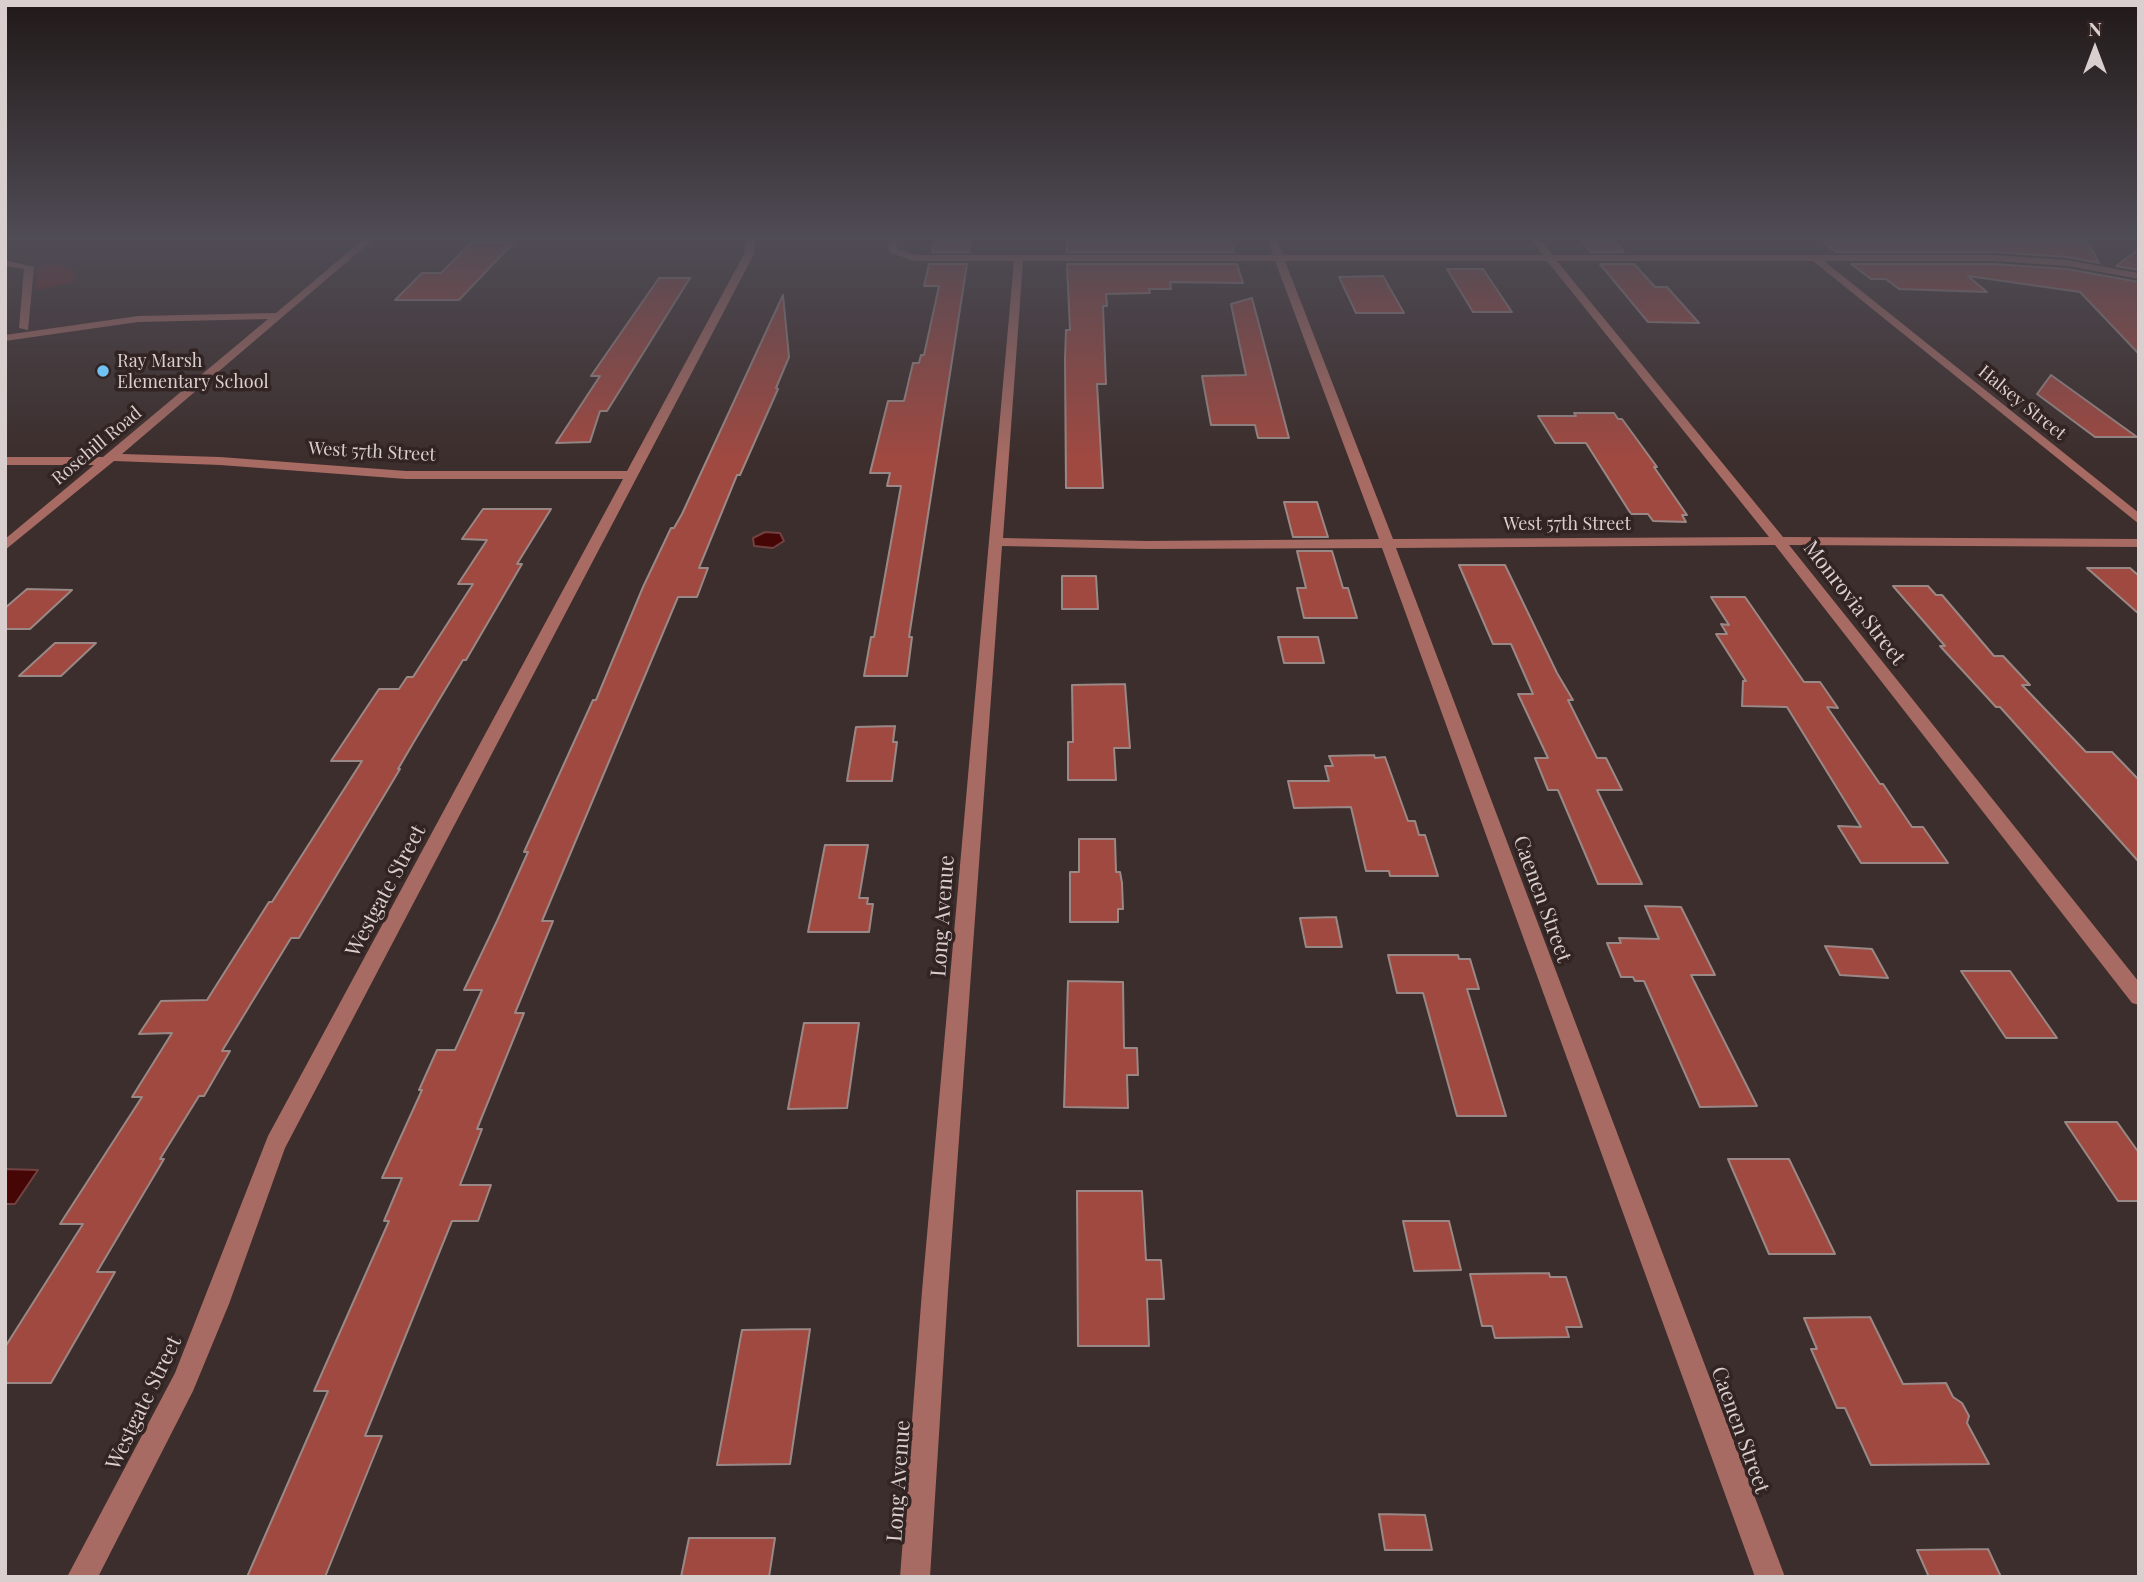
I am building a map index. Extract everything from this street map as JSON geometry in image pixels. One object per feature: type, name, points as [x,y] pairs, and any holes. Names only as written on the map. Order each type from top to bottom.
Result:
[{"type":"street","points":[[24,328],[25,311]]},
{"type":"street","name":"Rosehill Road","points":[[5,546],[284,311]]},
{"type":"street","name":"Westgate Street","points":[[82,1577],[184,1382],[276,1143],[470,784],[718,311]]},
{"type":"street","name":"Long Avenue","points":[[915,1577],[935,1291],[1014,311]]},
{"type":"street","name":"Caenen Street","points":[[1299,311],[1388,544],[1770,1577]]},
{"type":"street","name":"Monrovia Street","points":[[1593,311],[1779,541],[2139,996]]},
{"type":"street","name":"Halsey Street","points":[[1880,311],[2139,520]]},
{"type":"street","points":[[5,338],[138,319],[278,316]]},
{"type":"street","name":"West 57th Street","points":[[5,461],[220,461],[394,474],[630,475]]},
{"type":"street","name":"West 57th Street","points":[[996,542],[1147,545],[1779,541],[2139,543]]},
{"type":"shaded area","points":[[765,532],[780,533],[784,541],[773,548],[754,546],[753,538]]},
{"type":"shaded area","points":[[5,1169],[38,1170],[15,1204],[5,1204]]},
{"type":"building","points":[[636,311],[670,311],[607,411],[600,411],[590,442],[556,443],[600,376],[591,376]]},
{"type":"building","points":[[776,311],[785,311],[789,357],[776,388],[778,389],[740,475],[737,475],[699,568],[708,568],[697,597],[678,597],[542,921],[553,921],[515,1013],[524,1013],[477,1129],[482,1129],[460,1185],[491,1185],[478,1221],[452,1221],[365,1436],[382,1436],[325,1577],[247,1577],[328,1391],[314,1391],[389,1221],[384,1221],[402,1178],[382,1178],[437,1050],[455,1050],[482,990],[464,990],[528,852],[524,852],[593,700],[596,700],[643,587],[671,528],[674,528]]},
{"type":"building","points":[[934,311],[960,311],[909,637],[912,637],[907,676],[864,676],[871,637],[874,637],[901,486],[887,486],[890,473],[870,473],[888,401],[904,401],[913,363],[919,363],[921,355],[924,355]]},
{"type":"building","points":[[1069,311],[1103,311],[1106,384],[1097,384],[1103,488],[1066,488],[1065,359],[1066,330],[1070,330]]},
{"type":"building","points":[[1232,311],[1255,311],[1289,438],[1258,438],[1255,425],[1211,425],[1202,376],[1246,375]]},
{"type":"building","points":[[1355,311],[1403,311],[1404,313],[1356,313]]},
{"type":"building","points":[[1472,311],[1512,312],[1473,312]]},
{"type":"building","points":[[1639,311],[1688,311],[1699,323],[1648,322]]},
{"type":"building","points":[[2098,311],[2139,311],[2139,354]]},
{"type":"building","points":[[2051,375],[2137,437],[2095,437],[2037,394]]},
{"type":"building","points":[[1574,413],[1614,413],[1618,419],[1622,419],[1687,515],[1682,515],[1686,522],[1653,521],[1648,514],[1631,514],[1586,443],[1555,443],[1538,416],[1576,416]]},
{"type":"building","points":[[1284,502],[1317,502],[1328,537],[1293,537]]},
{"type":"building","points":[[483,509],[551,509],[517,564],[522,564],[466,660],[463,660],[299,938],[291,938],[222,1051],[230,1051],[204,1096],[199,1096],[160,1159],[164,1159],[97,1272],[115,1272],[51,1383],[5,1383],[5,1347],[83,1224],[60,1224],[142,1097],[132,1097],[172,1033],[139,1034],[161,1001],[207,1000],[269,902],[272,902],[362,761],[331,761],[379,689],[399,689],[407,677],[413,677],[473,584],[458,584],[487,540],[462,539]]},
{"type":"building","points":[[1297,551],[1332,551],[1343,588],[1348,588],[1357,618],[1304,618],[1297,588],[1306,588]]},
{"type":"building","points":[[1459,565],[1505,565],[1557,673],[1573,700],[1568,700],[1597,758],[1606,758],[1622,790],[1597,790],[1642,884],[1598,884],[1558,790],[1548,790],[1535,758],[1548,758],[1518,694],[1533,694],[1511,644],[1493,644]]},
{"type":"building","points":[[2087,568],[2130,568],[2139,576],[2139,614]]},
{"type":"building","points":[[1062,576],[1096,576],[1098,609],[1062,609]]},
{"type":"building","points":[[1893,586],[1928,586],[1936,595],[1942,595],[1994,656],[2003,656],[2030,685],[2022,685],[2086,752],[2112,752],[2139,780],[2139,862],[2000,707],[1996,707],[1940,646],[1945,646]]},
{"type":"building","points":[[27,589],[72,590],[30,629],[5,629],[5,608]]},
{"type":"building","points":[[1711,597],[1745,597],[1804,682],[1820,682],[1838,708],[1827,707],[1880,784],[1883,784],[1912,827],[1923,827],[1948,863],[1861,863],[1838,826],[1861,827],[1787,707],[1742,706],[1743,681],[1746,681],[1716,634],[1727,634],[1721,624],[1729,625]]},
{"type":"building","points":[[1278,637],[1318,637],[1324,663],[1284,663]]},
{"type":"building","points":[[55,643],[96,643],[61,676],[19,676]]},
{"type":"building","points":[[1125,684],[1130,748],[1114,748],[1116,780],[1068,780],[1068,742],[1073,742],[1072,685]]},
{"type":"building","points":[[895,726],[893,742],[897,742],[892,781],[847,781],[856,727]]},
{"type":"building","points":[[1374,755],[1375,758],[1385,757],[1408,821],[1415,821],[1419,835],[1425,835],[1438,876],[1390,876],[1389,871],[1366,871],[1351,807],[1294,808],[1288,781],[1329,781],[1325,766],[1333,766],[1329,756]]},
{"type":"building","points":[[1079,839],[1115,839],[1116,872],[1120,872],[1123,909],[1118,909],[1118,922],[1070,922],[1070,872],[1079,872]]},
{"type":"building","points":[[825,845],[868,845],[859,898],[868,898],[867,904],[873,904],[869,932],[808,932]]},
{"type":"building","points":[[1645,906],[1681,907],[1715,975],[1691,975],[1757,1106],[1700,1107],[1644,981],[1621,977],[1607,943],[1621,943],[1619,938],[1659,939]]},
{"type":"building","points":[[1336,917],[1342,947],[1306,947],[1300,918]]},
{"type":"building","points":[[1825,946],[1872,949],[1888,978],[1840,975]]},
{"type":"building","points":[[1388,955],[1458,955],[1459,959],[1470,959],[1479,989],[1467,989],[1506,1116],[1457,1116],[1423,993],[1397,993]]},
{"type":"building","points":[[1961,971],[2010,971],[2057,1038],[2006,1038]]},
{"type":"building","points":[[1068,981],[1123,982],[1124,1048],[1137,1048],[1138,1075],[1127,1075],[1128,1108],[1064,1107]]},
{"type":"building","points":[[804,1023],[859,1023],[847,1108],[788,1109]]},
{"type":"building","points":[[2065,1122],[2117,1122],[2139,1153],[2139,1201],[2118,1201]]},
{"type":"building","points":[[1728,1159],[1789,1159],[1835,1254],[1769,1254]]},
{"type":"building","points":[[1077,1191],[1142,1191],[1146,1260],[1161,1260],[1164,1299],[1147,1299],[1149,1346],[1078,1346]]},
{"type":"building","points":[[1403,1221],[1449,1221],[1461,1270],[1414,1271]]},
{"type":"building","points":[[1549,1273],[1550,1277],[1566,1277],[1582,1327],[1566,1327],[1569,1337],[1495,1338],[1492,1326],[1482,1326],[1470,1274]]},
{"type":"building","points":[[1870,1317],[1903,1384],[1946,1383],[1953,1397],[1962,1403],[1969,1416],[1967,1423],[1989,1464],[1871,1465],[1845,1408],[1837,1408],[1811,1349],[1817,1349],[1804,1318]]},
{"type":"building","points":[[810,1329],[790,1464],[717,1465],[742,1330]]},
{"type":"building","points":[[1379,1514],[1425,1515],[1432,1550],[1385,1550]]},
{"type":"building","points":[[689,1538],[775,1538],[769,1577],[681,1577]]},
{"type":"building","points":[[1988,1549],[2001,1577],[1929,1577],[1917,1550]]},
{"type":"place","name":"Ray Marsh Elementary School","points":[[103,371]]}]
